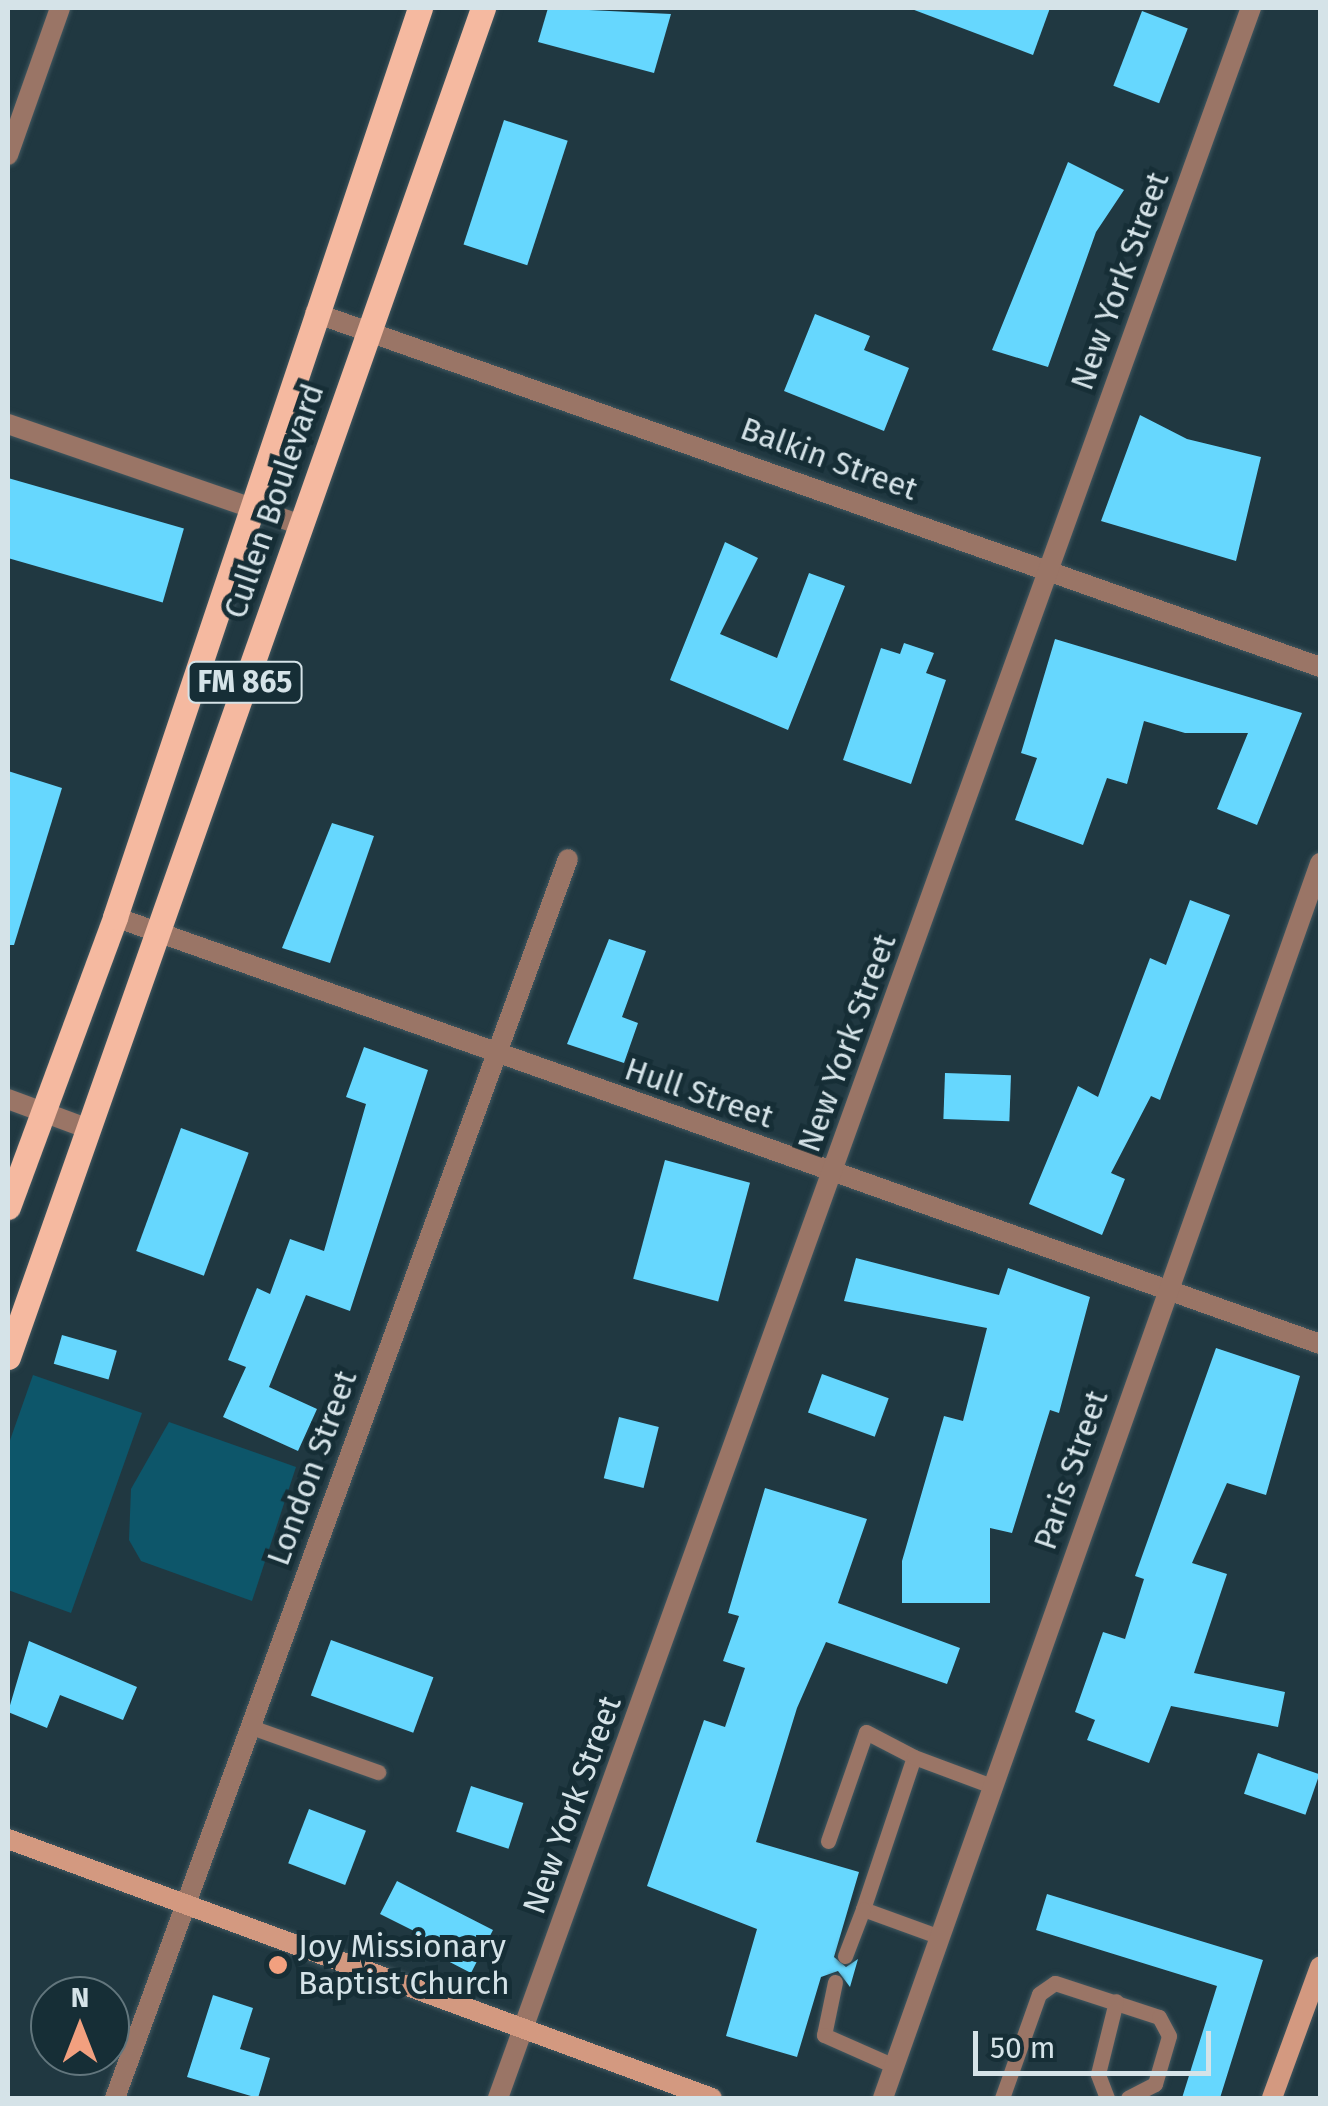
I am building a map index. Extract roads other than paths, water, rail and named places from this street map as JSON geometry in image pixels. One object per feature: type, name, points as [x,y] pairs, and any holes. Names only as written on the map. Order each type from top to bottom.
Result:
[{"type":"main road","name":"Cullen Boulevard","points":[[8,1207],[115,917],[249,506],[420,8]]},
{"type":"main road","name":"Cullen Boulevard","points":[[8,1357],[162,933],[298,524],[483,8]]},
{"type":"street","points":[[8,154],[60,8]]},
{"type":"street","name":"New York Street","points":[[498,2098],[1251,8]]},
{"type":"street","name":"Balkin Street","points":[[315,313],[1320,667]]},
{"type":"street","points":[[8,424],[298,524]]},
{"type":"street","name":"London Street","points":[[115,2098],[181,1906],[250,1727],[493,1052],[568,859]]},
{"type":"street","name":"Paris Street","points":[[883,2098],[1166,1289],[1320,863]]},
{"type":"street","name":"Hull Street","points":[[115,917],[1320,1344]]},
{"type":"street","points":[[8,1099],[89,1129]]},
{"type":"street","points":[[8,1839],[181,1906],[712,2098]]},
{"type":"street","points":[[1272,2098],[1320,1967]]},
{"type":"lane","points":[[250,1727],[378,1772]]},
{"type":"lane","points":[[828,1841],[866,1732],[914,1756],[992,1786]]},
{"type":"lane","points":[[845,1956],[914,1756]]},
{"type":"lane","points":[[863,1909],[940,1937]]},
{"type":"lane","points":[[835,1982],[824,2035],[894,2066]]},
{"type":"lane","points":[[1002,2098],[1038,1994],[1055,1983],[1159,2017],[1169,2036],[1155,2084],[1128,2098]]},
{"type":"lane","points":[[1107,2098],[1098,2074],[1116,2001]]},
{"type":"place","name":"Joy Missionary Baptist Church","points":[[278,1965]]}]
